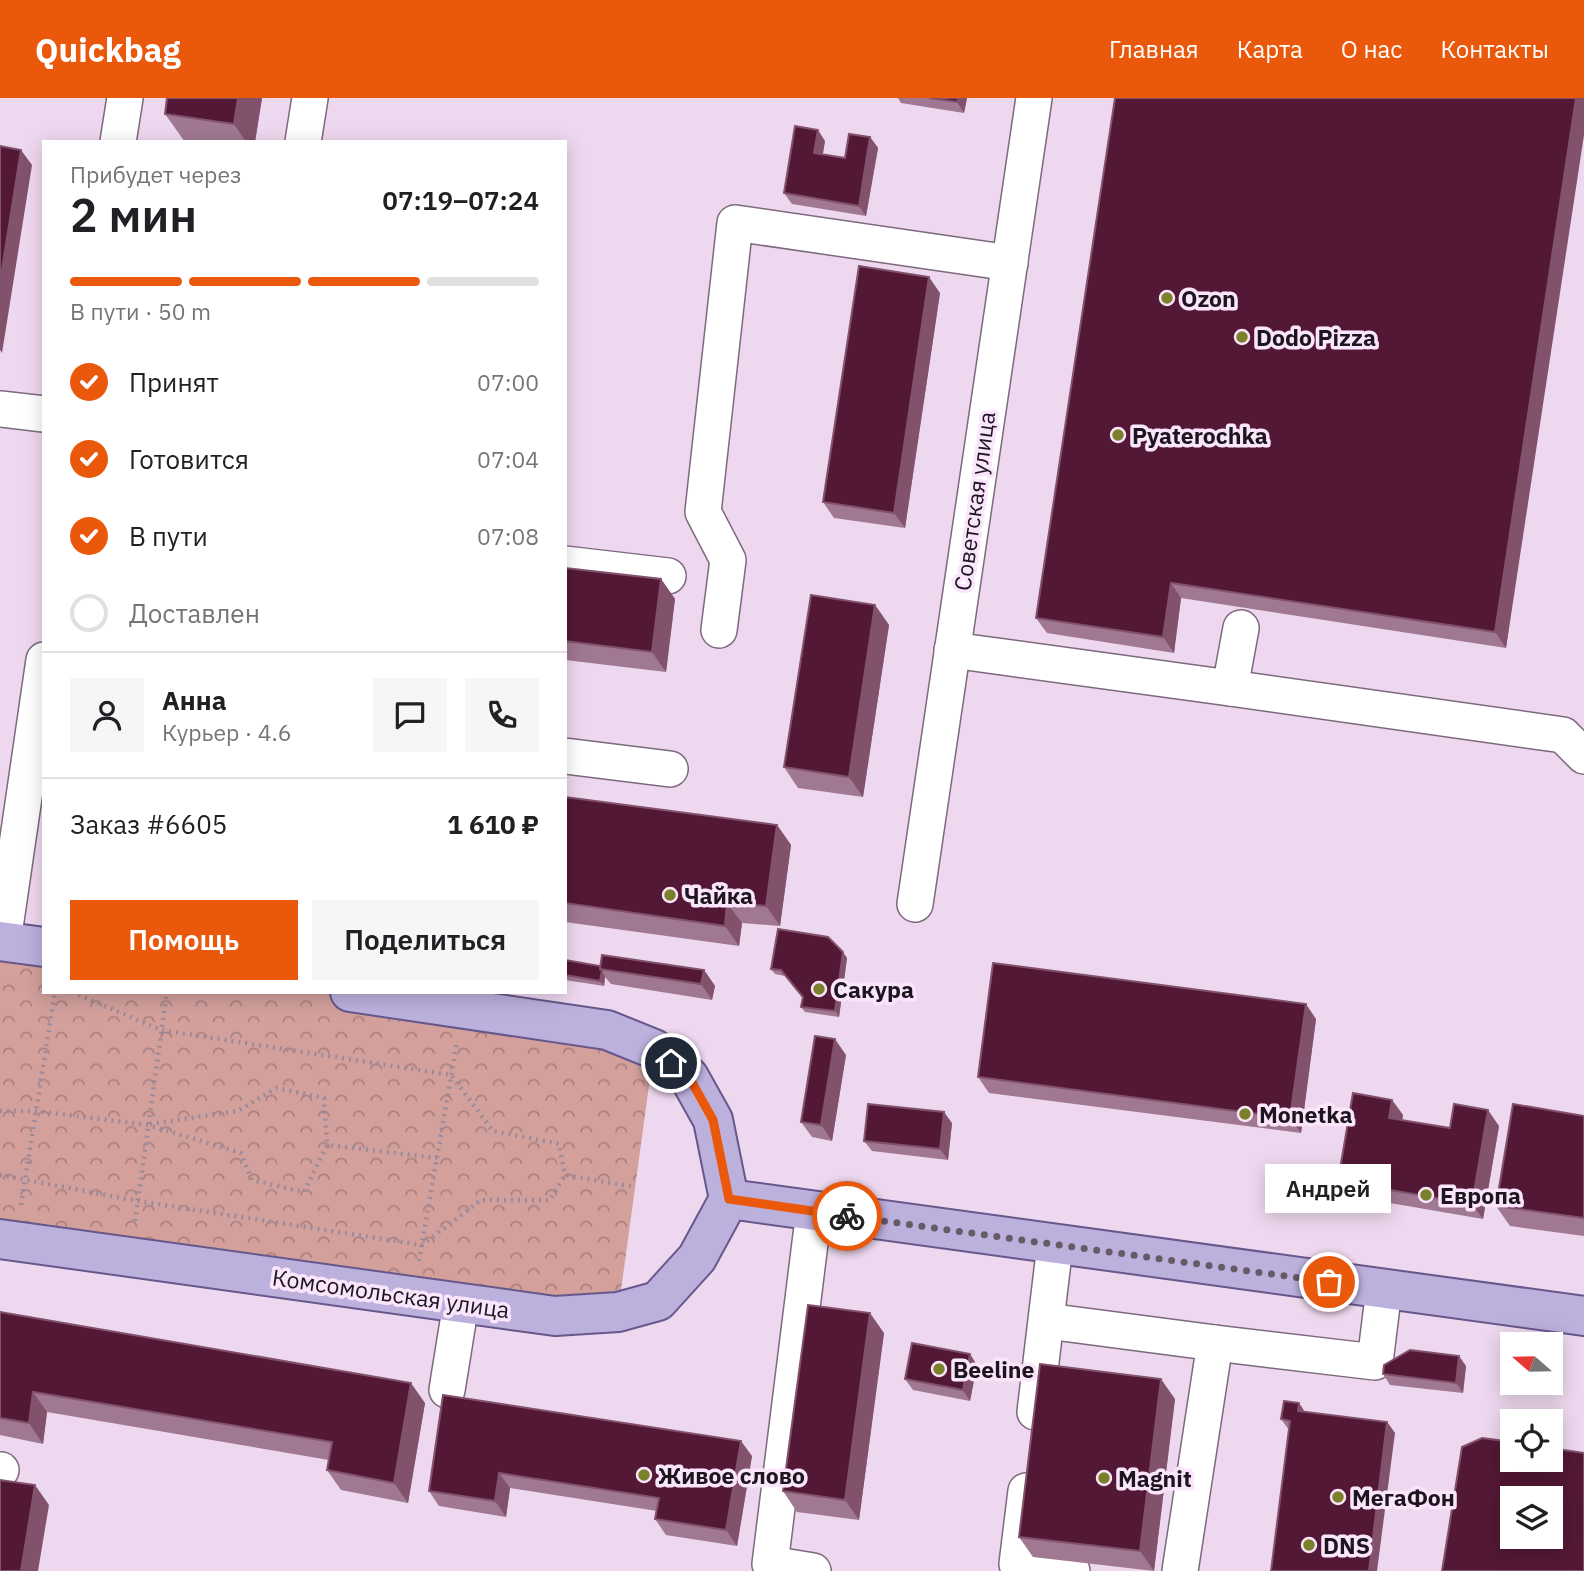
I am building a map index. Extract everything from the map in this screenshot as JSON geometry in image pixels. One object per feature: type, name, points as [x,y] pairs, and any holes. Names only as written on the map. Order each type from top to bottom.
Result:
[{"type":"main road","points":[[2,941],[42,947]]},
{"type":"main road","points":[[375,994],[464,1001],[607,1030],[654,1049],[689,1077],[713,1120],[729,1199],[1584,1316]]},
{"type":"main road","name":"Комсомольская улица","points":[[8,1240],[555,1316],[618,1312],[657,1301],[697,1258],[729,1199]]},
{"type":"street","points":[[118,140],[125,98]]},
{"type":"street","points":[[303,140],[310,98]]},
{"type":"street","name":"Советская улица","points":[[915,904],[1034,98]]},
{"type":"street","points":[[719,630],[728,560],[703,512],[735,223],[1010,263]]},
{"type":"street","points":[[0,409],[42,414]]},
{"type":"street","points":[[567,564],[668,576]]},
{"type":"street","points":[[1230,688],[1241,628]]},
{"type":"street","points":[[952,650],[1563,736],[1584,756]]},
{"type":"street","points":[[2,941],[42,673]]},
{"type":"street","points":[[567,755],[670,769]]},
{"type":"street","points":[[813,1571],[770,1564],[814,1211]]},
{"type":"street","points":[[1055,1245],[1017,1564],[1072,1571]]},
{"type":"street","points":[[1047,1321],[1375,1362],[1384,1289]]},
{"type":"street","points":[[447,1390],[461,1303]]},
{"type":"street","points":[[1180,1571],[1215,1343]]},
{"type":"path","points":[[8,1240],[25,1180],[55,994]]},
{"type":"path","points":[[0,1175],[138,1202],[422,1245],[481,1200],[550,1200],[565,1175],[559,1144],[493,1131],[451,1075],[162,1030],[77,994]]},
{"type":"path","points":[[130,1257],[167,994]]},
{"type":"path","points":[[413,1296],[464,1001]]},
{"type":"path","points":[[0,1111],[36,1111],[148,1125],[241,1153],[252,1180],[304,1192],[327,1145],[324,1098],[276,1088],[238,1111],[148,1125]]},
{"type":"path","points":[[327,1145],[437,1158]]},
{"type":"path","points":[[565,1175],[635,1187]]},
{"type":"green space","points":[[0,941],[42,947],[42,994],[361,994],[654,1049],[618,1312],[0,1239]]},
{"type":"building","points":[[167,98],[238,98],[234,124],[165,114]]},
{"type":"building","points":[[930,98],[958,98],[957,102]]},
{"type":"building","points":[[1115,98],[1576,98],[1495,632],[1171,583],[1163,637],[1036,618]]},
{"type":"building","points":[[795,126],[818,130],[814,153],[845,158],[849,134],[870,137],[859,206],[784,193]]},
{"type":"building","points":[[0,146],[21,150],[0,282]]},
{"type":"building","points":[[859,266],[929,277],[894,513],[823,502]]},
{"type":"building","points":[[567,568],[661,579],[652,652],[567,641]]},
{"type":"building","points":[[811,595],[875,605],[849,777],[784,767]]},
{"type":"building","points":[[567,797],[777,825],[766,906],[727,903],[725,926],[567,903]]},
{"type":"building","name":"Сакура","points":[[778,929],[828,937],[843,952],[835,1011],[801,1007],[803,997],[781,970],[771,969]]},
{"type":"building","points":[[602,955],[704,970],[701,984],[600,969]]},
{"type":"building","points":[[567,960],[600,966],[600,981],[567,975]]},
{"type":"building","points":[[993,963],[1306,1004],[1290,1118],[978,1077]]},
{"type":"building","points":[[815,1036],[835,1039],[821,1125],[801,1122]]},
{"type":"building","points":[[1353,1093],[1392,1100],[1389,1118],[1450,1128],[1454,1104],[1488,1110],[1472,1204],[1338,1181]]},
{"type":"building","points":[[868,1104],[944,1112],[940,1149],[864,1141]]},
{"type":"building","points":[[1513,1104],[1584,1116],[1584,1218],[1496,1206]]},
{"type":"building","points":[[808,1305],[870,1313],[845,1500],[783,1491]]},
{"type":"building","points":[[0,1312],[411,1383],[394,1483],[327,1470],[332,1442],[33,1392],[29,1423],[0,1418]]},
{"type":"building","points":[[912,1343],[970,1354],[963,1390],[905,1379]]},
{"type":"building","points":[[1410,1350],[1459,1356],[1456,1383],[1383,1374],[1384,1365]]},
{"type":"building","name":"Magnit","points":[[1040,1364],[1161,1379],[1140,1551],[1019,1537]]},
{"type":"building","points":[[443,1395],[741,1441],[726,1530],[655,1519],[659,1498],[499,1473],[495,1501],[429,1491]]},
{"type":"building","points":[[1284,1401],[1299,1403],[1298,1411],[1387,1422],[1369,1571],[1271,1571],[1290,1421],[1281,1419]]},
{"type":"building","points":[[1482,1438],[1500,1440],[1500,1472],[1563,1472],[1563,1450],[1584,1453],[1584,1571],[1442,1571],[1462,1447]]},
{"type":"building","points":[[0,1480],[35,1485],[21,1571],[0,1571]]},
{"type":"way so far","points":[[847,1216],[1329,1282]]},
{"type":"place","name":"Ozon","points":[[1167,298]]},
{"type":"place","name":"Dodo Pizza","points":[[1242,337]]},
{"type":"place","name":"Pyaterochka","points":[[1118,435]]},
{"type":"place","name":"Чайка","points":[[670,895]]},
{"type":"place","name":"Сакура","points":[[819,989]]},
{"type":"place","name":"Monetka","points":[[1245,1114]]},
{"type":"place","name":"Европа","points":[[1426,1195]]},
{"type":"place","name":"Андрей","points":[[1329,1282]]},
{"type":"place","name":"Beeline","points":[[939,1369]]},
{"type":"place","name":"Живое слово","points":[[644,1475]]},
{"type":"place","name":"Magnit","points":[[1104,1478]]},
{"type":"place","name":"МегаФон","points":[[1338,1497]]},
{"type":"place","name":"DNS","points":[[1309,1545]]},
{"type":"route","points":[[671,1063],[689,1077],[713,1120],[729,1199],[847,1216]]}]
